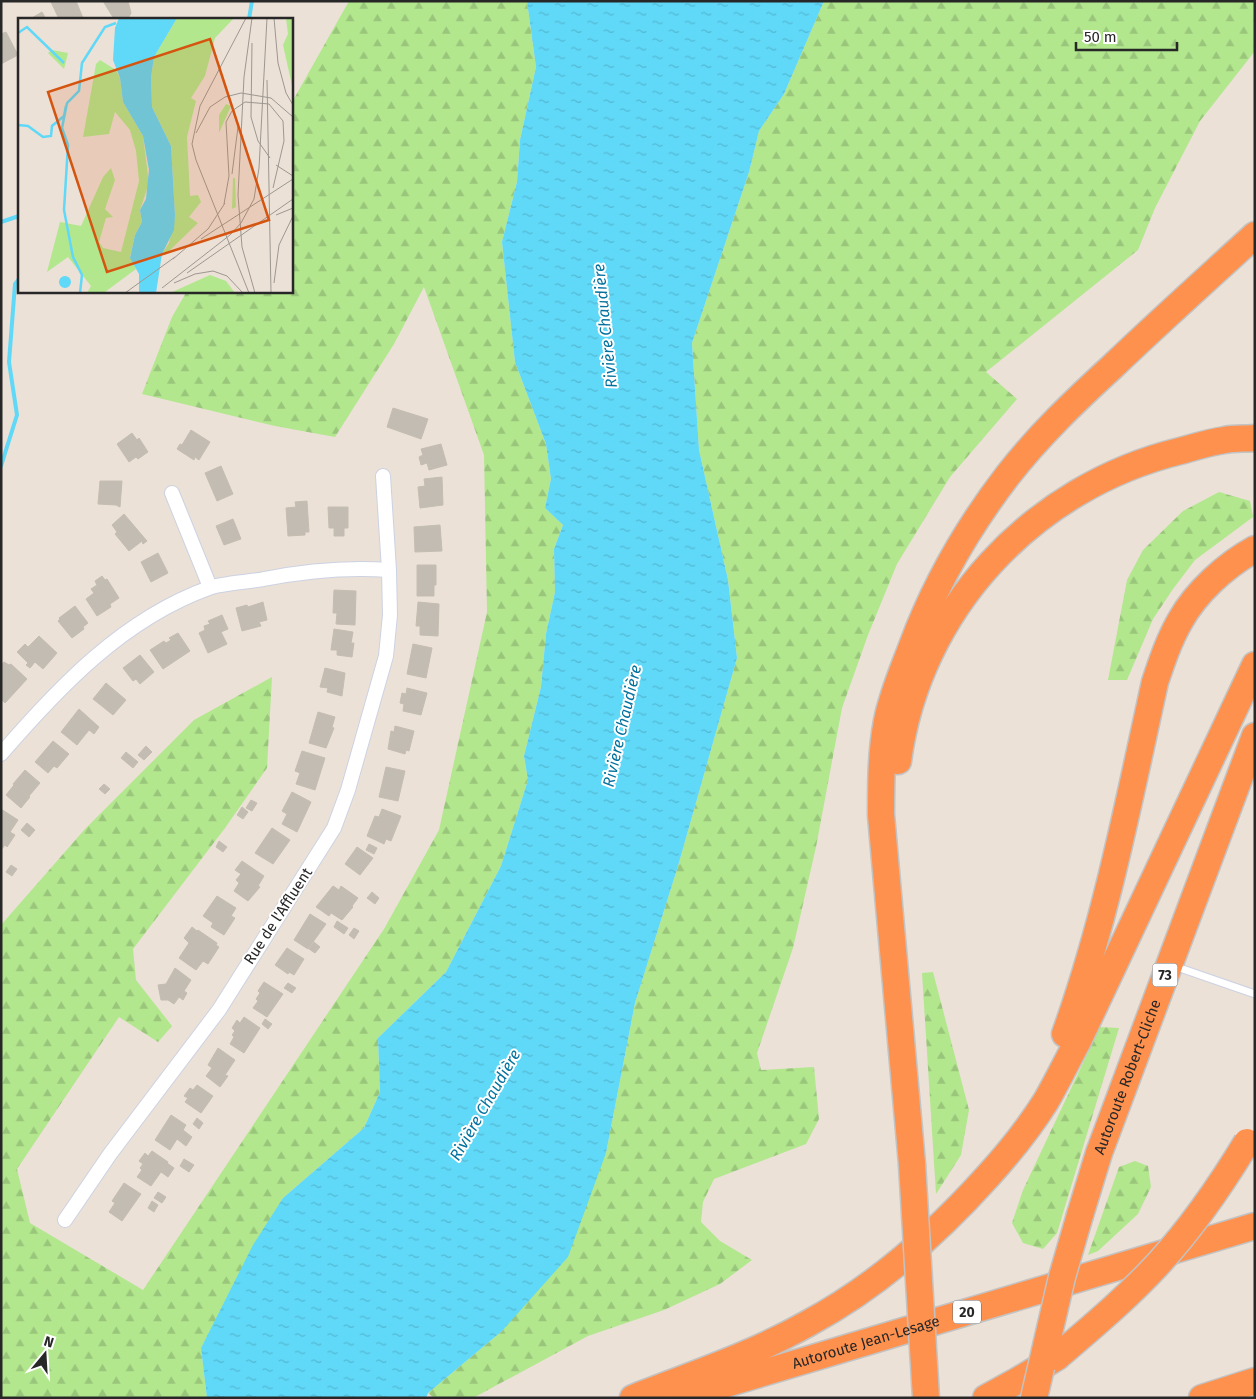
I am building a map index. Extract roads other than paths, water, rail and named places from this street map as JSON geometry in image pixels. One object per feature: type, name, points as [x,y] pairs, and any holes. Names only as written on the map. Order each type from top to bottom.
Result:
[{"type":"highway","points":[[926,1398],[908,1109],[881,815],[881,774],[884,745],[895,692],[922,619],[962,542],[1009,473],[1070,406],[1255,235]]},
{"type":"highway","points":[[908,1109],[895,799],[900,743],[912,702],[930,655],[946,624],[972,583],[999,553],[1026,528],[1062,501],[1101,479],[1156,457],[1225,440],[1255,438]]},
{"type":"highway","points":[[976,1190],[1012,1135],[1040,1086],[1064,1035],[1077,1000],[1104,902],[1155,682],[1166,649],[1180,620],[1198,596],[1250,552]]},
{"type":"highway","points":[[633,1398],[766,1344],[807,1325],[855,1296],[895,1266],[940,1225],[976,1190],[1013,1148],[1050,1093],[1078,1041],[1255,665]]},
{"type":"highway","name":"Autoroute Robert-Cliche","points":[[1034,1398],[1062,1276],[1099,1153],[1255,736]]},
{"type":"highway","points":[[986,1398],[1057,1356],[1116,1306],[1159,1264],[1197,1219],[1224,1180],[1251,1134]]},
{"type":"highway","name":"Autoroute Jean-Lesage","points":[[679,1398],[1255,1226]]},
{"type":"highway","points":[[1202,1398],[1255,1381]]},
{"type":"highway","points":[[1235,1398],[1255,1394]]},
{"type":"street","name":"Rue de l'Affluent","points":[[65,1220],[110,1154],[219,1010],[334,828],[348,790],[386,656],[390,616],[389,570],[382,476]]},
{"type":"street","points":[[172,493],[210,587]]},
{"type":"street","points":[[1,754],[91,659],[131,628],[173,604],[210,587],[246,583],[294,573],[374,568],[389,570]]},
{"type":"lane","points":[[1169,965],[1255,994]]},
{"type":"water","name":"Rivière Chaudière","points":[[527,1],[824,1],[784,94],[759,131],[749,172],[692,343],[699,450],[728,580],[737,658],[678,866],[635,1003],[606,1153],[568,1257],[502,1331],[428,1393],[426,1398],[207,1398],[201,1348],[253,1245],[283,1198],[364,1128],[380,1092],[378,1038],[446,972],[501,866],[528,780],[524,756],[541,687],[546,634],[555,592],[554,549],[563,525],[545,508],[551,479],[546,444],[515,362],[502,242],[517,182],[520,140],[536,67]]},
{"type":"waterway","points":[[249,18],[252,1]]},
{"type":"waterway","points":[[1,222],[18,216]]},
{"type":"waterway","points":[[1,466],[17,415],[9,362],[15,284],[18,280]]}]
